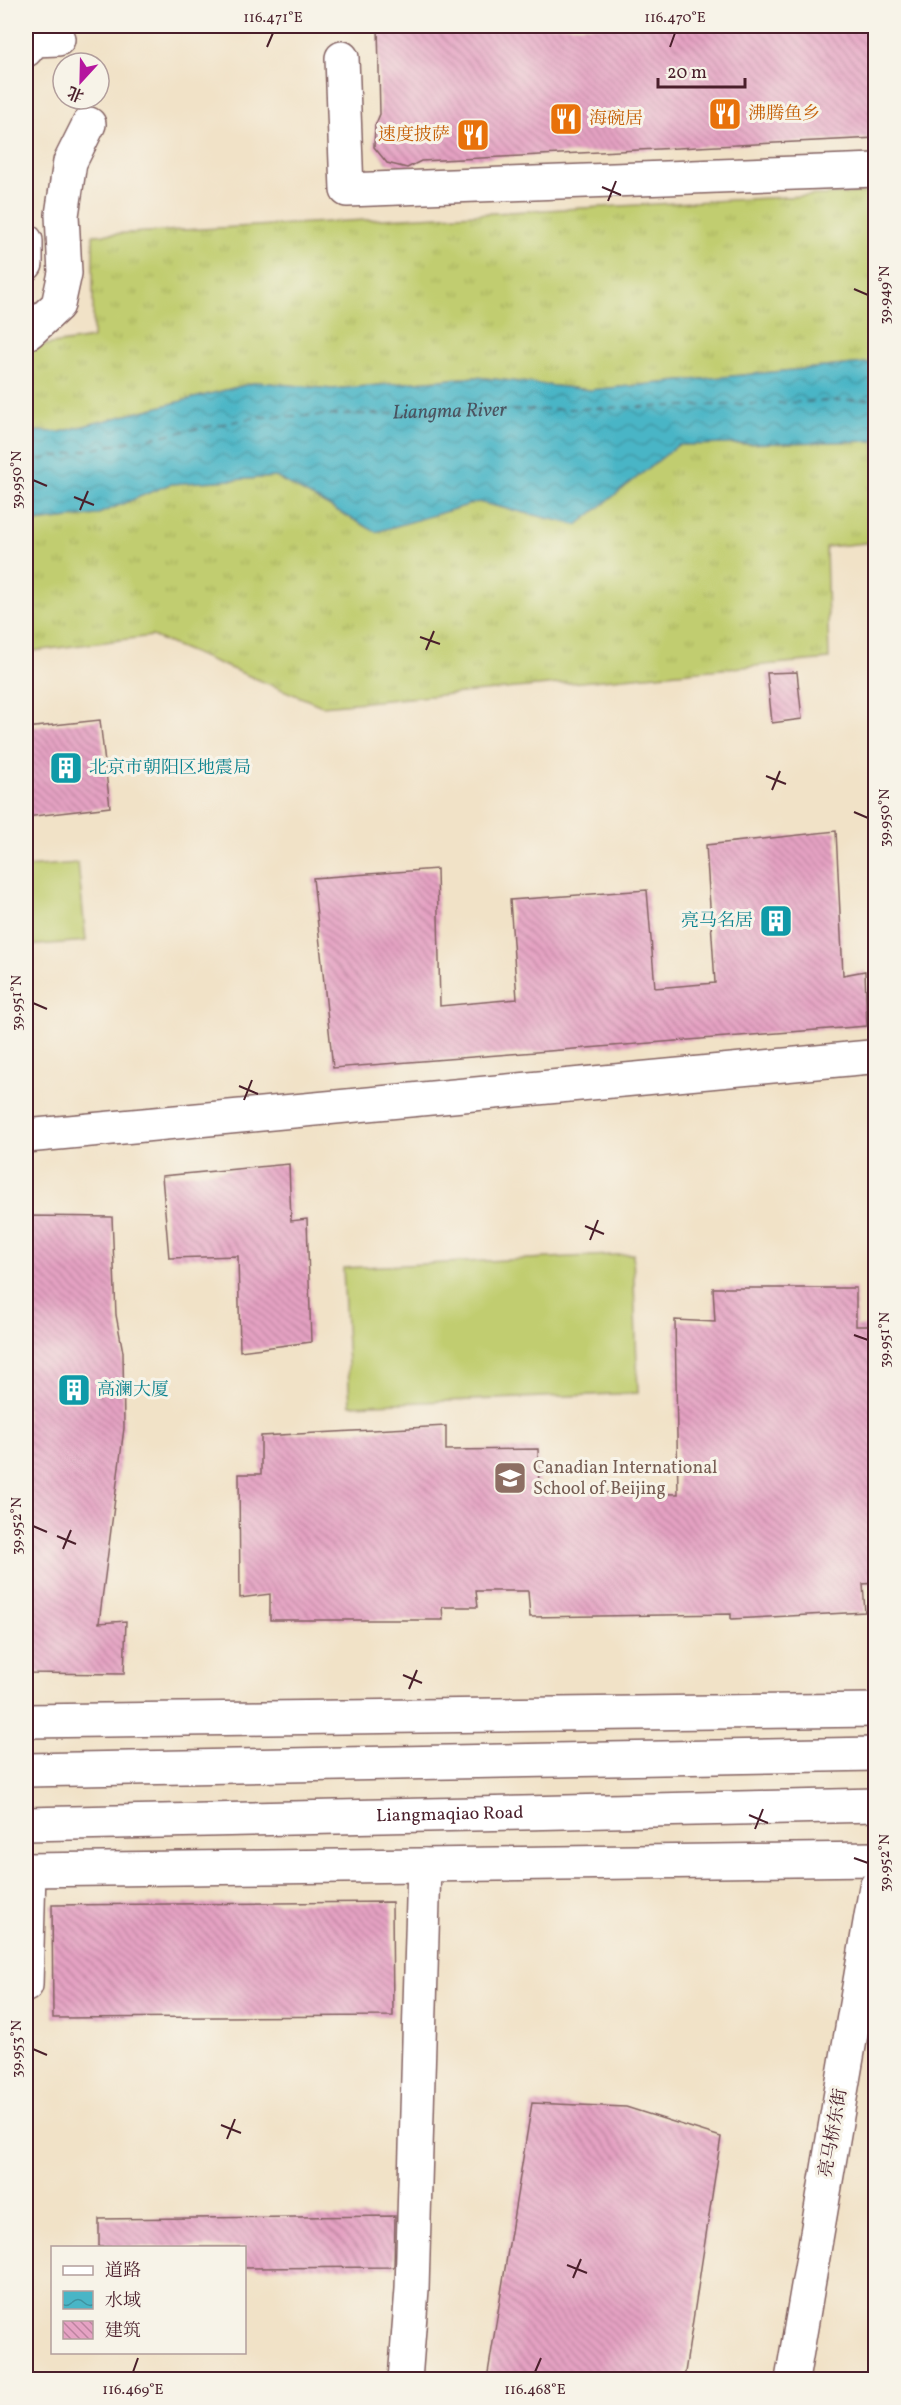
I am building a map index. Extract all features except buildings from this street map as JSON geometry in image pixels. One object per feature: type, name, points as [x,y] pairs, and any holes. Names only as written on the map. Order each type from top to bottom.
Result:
[{"type":"street","points":[[26,50],[34,40],[48,32]]},
{"type":"street","points":[[342,58],[347,190],[876,170]]},
{"type":"street","points":[[26,333],[58,305],[65,273],[62,214],[70,162],[89,124]]},
{"type":"street","points":[[26,241],[26,264]]},
{"type":"street","points":[[26,1136],[870,1057]]},
{"type":"street","points":[[26,1721],[876,1710]]},
{"type":"street","points":[[26,1770],[876,1754]]},
{"type":"street","name":"Liangmaqiao Road","points":[[26,1824],[876,1805]]},
{"type":"street","points":[[26,1985],[27,1870],[876,1859]]},
{"type":"street","points":[[405,2379],[412,2277],[424,1865]]},
{"type":"street","name":"亮马桥东街","points":[[792,2379],[876,1887]]},
{"type":"green space","points":[[875,192],[875,362],[590,390],[476,377],[332,389],[257,382],[60,432],[26,431],[26,348],[93,338],[93,235]]},
{"type":"green space","points":[[875,441],[875,542],[826,547],[829,659],[322,706],[152,636],[26,652],[26,523],[96,515],[170,484],[276,477],[376,532],[478,502],[577,525],[678,445]]},
{"type":"green space","points":[[78,863],[86,941],[26,946],[26,867]]},
{"type":"green space","points":[[633,1254],[638,1393],[350,1405],[343,1268]]},
{"type":"water","name":"Liangma River","points":[[875,362],[875,441],[678,445],[577,525],[478,502],[376,532],[276,477],[170,484],[96,515],[26,523],[26,431],[60,432],[257,382],[332,389],[476,377],[590,390]]},
{"type":"ferry route","points":[[26,462],[258,417],[876,399]]},
{"type":"place","name":"沸腾鱼乡","points":[[725,114]]},
{"type":"place","name":"海碗居","points":[[566,119]]},
{"type":"place","name":"速度披萨","points":[[473,135]]},
{"type":"place","name":"北京市朝阳区地震局","points":[[66,768]]},
{"type":"place","name":"亮马名居","points":[[776,921]]},
{"type":"place","name":"高澜大厦","points":[[74,1390]]},
{"type":"place","name":"Canadian International School of Beijing","points":[[510,1478]]}]
